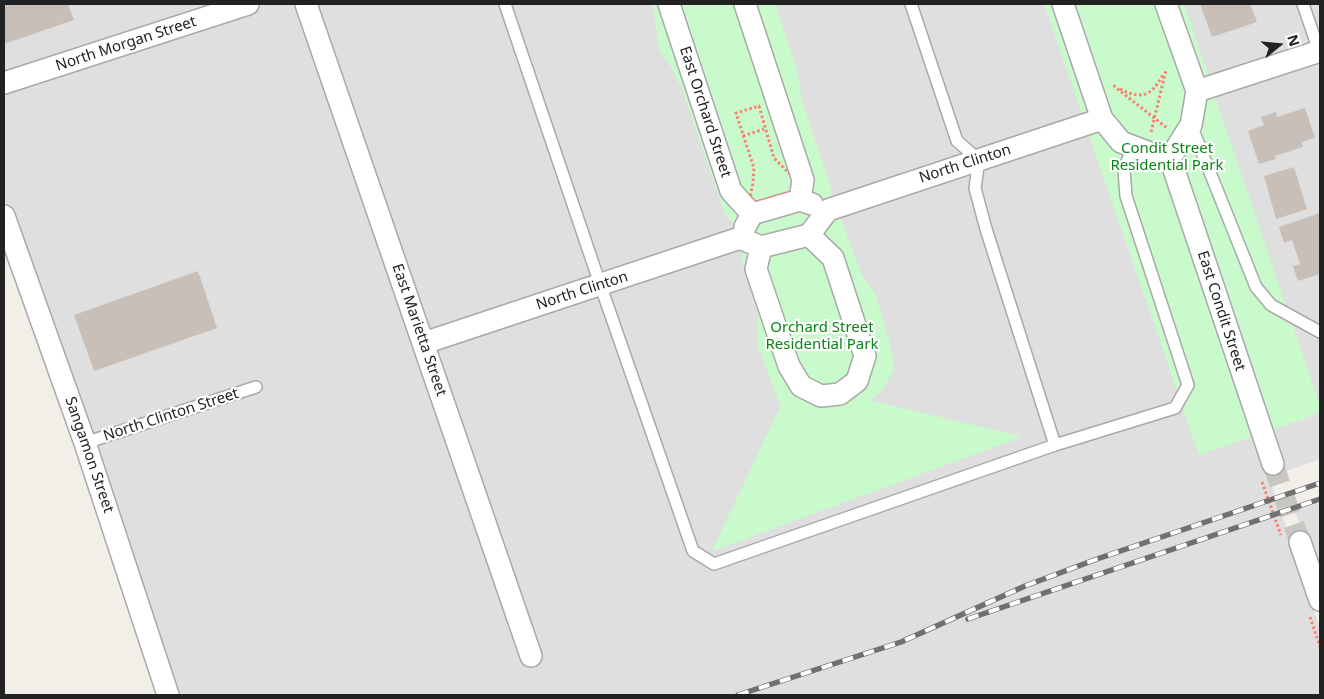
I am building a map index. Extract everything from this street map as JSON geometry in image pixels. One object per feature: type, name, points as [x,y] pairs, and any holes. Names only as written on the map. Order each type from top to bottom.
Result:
[{"type":"street","name":"North Morgan Street","points":[[4,83],[248,4]]},
{"type":"street","name":"East Marietta Street","points":[[306,4],[532,656]]},
{"type":"street","name":"East Orchard Street","points":[[669,4],[731,191],[752,214]]},
{"type":"street","points":[[745,4],[803,180],[800,200]]},
{"type":"street","points":[[1063,4],[1102,119],[1121,142],[1150,153],[1181,141]]},
{"type":"street","name":"East Condit Street","points":[[1166,4],[1197,91],[1181,141],[1267,472]]},
{"type":"street","points":[[1197,91],[1320,52]]},
{"type":"street","name":"North Clinton","points":[[828,210],[1102,119]]},
{"type":"street","points":[[800,200],[828,210],[809,235],[761,247],[740,238],[752,214],[800,200]]},
{"type":"street","name":"Sangamon Street","points":[[4,216],[85,442],[168,695]]},
{"type":"street","points":[[761,247],[756,269],[789,366],[801,386],[822,396],[840,394],[857,381],[865,356],[832,258],[809,235]]},
{"type":"street","name":"North Clinton","points":[[424,343],[740,238]]},
{"type":"street","points":[[1292,542],[1314,604]]},
{"type":"lane","points":[[506,4],[692,551],[714,564],[1056,445],[1175,408],[1188,385],[1126,196],[1124,169],[1134,147]]},
{"type":"lane","points":[[911,4],[957,141],[980,160],[975,188],[986,229],[1056,445]]},
{"type":"lane","points":[[1303,4],[1320,52]]},
{"type":"lane","points":[[1181,141],[1256,287],[1271,305],[1320,332]]},
{"type":"lane","name":"North Clinton Street","points":[[85,442],[256,387]]},
{"type":"path","points":[[1115,87],[1133,95],[1142,95],[1156,88],[1166,70],[1150,134]]},
{"type":"path","points":[[1112,78],[1115,87],[1181,141]]},
{"type":"path","points":[[759,106],[766,128],[774,158],[797,182],[793,191],[756,202],[750,197],[754,168],[736,113],[759,106]]},
{"type":"path","points":[[743,136],[766,128]]},
{"type":"path","points":[[1267,472],[1292,542]]},
{"type":"path","points":[[1314,604],[1320,647]]},
{"type":"shaded area","points":[[4,4],[1320,4],[1320,459],[1269,477],[1320,628],[1320,695],[160,695],[4,242]]},
{"type":"shaded area","points":[[1320,503],[1320,586],[1295,511]]},
{"type":"green space","name":"Orchard Street Residential Park","points":[[653,4],[775,4],[798,74],[802,102],[845,231],[863,277],[875,293],[892,351],[894,370],[882,391],[870,400],[1022,437],[712,551],[781,405],[758,346],[758,312],[742,264],[743,253],[734,224],[725,214],[682,89],[671,67],[659,50]]},
{"type":"green space","name":"Condit Street Residential Park","points":[[1044,4],[1184,4],[1320,407],[1320,413],[1199,455]]},
{"type":"building","points":[[4,4],[68,4],[74,20],[4,44]]},
{"type":"building","points":[[1200,4],[1250,4],[1257,22],[1212,37]]},
{"type":"building","points":[[1305,108],[1315,138],[1302,142],[1303,147],[1275,156],[1276,159],[1259,164],[1248,131],[1264,125],[1261,117],[1276,112],[1277,117]]},
{"type":"building","points":[[1294,167],[1307,209],[1276,219],[1264,176]]},
{"type":"building","points":[[1320,213],[1320,274],[1298,281],[1293,266],[1300,264],[1292,240],[1284,243],[1279,227]]},
{"type":"building","points":[[198,271],[217,328],[94,371],[74,315]]},
{"type":"tunnel","points":[[1273,464],[1300,542]]},
{"type":"railway","points":[[738,695],[901,642],[1025,586],[1097,559],[1320,483]]},
{"type":"railway","points":[[968,619],[1320,499]]}]
